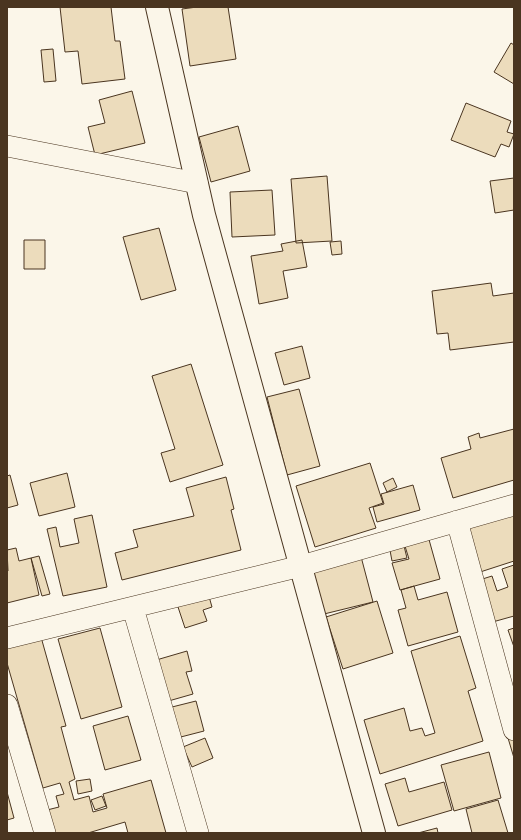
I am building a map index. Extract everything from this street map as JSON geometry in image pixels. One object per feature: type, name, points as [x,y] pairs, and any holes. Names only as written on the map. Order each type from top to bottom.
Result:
[{"type":"main road","points":[[157,7],[197,183],[374,833]]},
{"type":"street","points":[[7,146],[197,183]]},
{"type":"street","points":[[7,638],[301,566],[514,505]]},
{"type":"street","points":[[457,521],[514,730]]},
{"type":"street","points":[[133,608],[198,833]]},
{"type":"street","points":[[7,705],[45,833]]},
{"type":"building","points":[[60,7],[111,7],[115,41],[120,41],[125,79],[82,84],[78,51],[65,52]]},
{"type":"building","points":[[197,7],[228,7],[236,59],[190,66],[182,9]]},
{"type":"building","points":[[511,43],[514,45],[514,84],[494,72]]},
{"type":"building","points":[[53,49],[56,81],[44,82],[41,50]]},
{"type":"building","points":[[132,91],[145,143],[95,155],[88,127],[105,123],[99,100]]},
{"type":"building","points":[[466,103],[511,121],[507,132],[514,134],[509,147],[501,144],[495,157],[451,140]]},
{"type":"building","points":[[238,126],[250,171],[211,182],[199,137]]},
{"type":"building","points":[[327,176],[332,241],[296,243],[291,179]]},
{"type":"building","points":[[514,178],[514,210],[495,213],[490,181]]},
{"type":"building","points":[[272,190],[275,235],[232,237],[230,192]]},
{"type":"building","points":[[159,228],[176,290],[141,300],[123,237]]},
{"type":"building","points":[[24,240],[45,240],[45,269],[24,269]]},
{"type":"building","points":[[302,240],[307,267],[283,271],[288,298],[259,304],[251,256],[283,251],[281,244]]},
{"type":"building","points":[[341,241],[342,254],[332,255],[330,242]]},
{"type":"building","points":[[491,283],[493,296],[514,293],[514,342],[450,350],[448,333],[437,334],[432,291]]},
{"type":"building","points":[[302,346],[310,378],[284,385],[275,353]]},
{"type":"building","points":[[191,364],[223,465],[170,482],[161,453],[175,449],[152,376]]},
{"type":"building","points":[[299,389],[320,466],[287,475],[267,397]]},
{"type":"building","points":[[514,429],[514,480],[453,498],[441,458],[471,449],[468,437],[479,433],[480,438]]},
{"type":"building","points":[[370,463],[383,503],[369,508],[376,528],[315,547],[296,486]]},
{"type":"building","points":[[67,473],[75,507],[39,516],[30,483]]},
{"type":"building","points":[[10,475],[18,505],[7,508],[7,476]]},
{"type":"building","points":[[226,477],[234,509],[231,510],[241,550],[122,580],[115,553],[138,547],[133,530],[194,516],[186,488]]},
{"type":"building","points":[[393,478],[397,487],[387,492],[383,483]]},
{"type":"building","points":[[413,485],[420,510],[377,522],[373,507],[384,504],[381,494]]},
{"type":"building","points":[[514,502],[514,561],[474,574],[459,527]]},
{"type":"building","points":[[92,515],[107,587],[63,596],[47,529],[56,527],[60,547],[79,543],[74,519]]},
{"type":"building","points":[[428,536],[440,579],[400,590],[392,563],[409,559],[404,543]]},
{"type":"building","points":[[403,542],[407,558],[392,561],[389,545]]},
{"type":"building","points":[[16,548],[19,561],[31,558],[39,595],[7,603],[7,550]]},
{"type":"building","points":[[359,549],[373,602],[324,614],[310,562]]},
{"type":"building","points":[[39,556],[50,594],[42,596],[31,558]]},
{"type":"building","points":[[514,565],[514,616],[489,623],[476,581],[492,576],[497,591],[508,587],[502,569]]},
{"type":"building","points":[[414,586],[418,600],[447,592],[458,632],[408,646],[398,610],[406,608],[401,590]]},
{"type":"building","points":[[208,593],[212,607],[203,610],[207,621],[185,628],[177,604]]},
{"type":"building","points":[[377,601],[393,653],[343,669],[326,617]]},
{"type":"building","points":[[100,628],[122,707],[81,719],[58,639]]},
{"type":"building","points":[[514,628],[514,647],[508,630]]},
{"type":"building","points":[[460,636],[476,688],[468,691],[483,741],[380,774],[364,720],[404,708],[410,731],[422,728],[425,736],[435,733],[411,651]]},
{"type":"building","points":[[41,637],[66,726],[61,727],[75,779],[69,782],[74,800],[89,796],[93,812],[107,808],[103,794],[151,780],[166,833],[128,833],[125,822],[88,833],[54,833],[47,810],[59,807],[56,796],[64,794],[60,783],[43,788],[7,663],[7,646]]},
{"type":"building","points":[[187,651],[192,671],[186,672],[193,694],[158,704],[146,663]]},
{"type":"building","points":[[196,701],[204,731],[173,739],[164,709]]},
{"type":"building","points":[[128,716],[141,760],[105,770],[93,726]]},
{"type":"building","points":[[514,737],[514,758],[508,738]]},
{"type":"building","points":[[205,738],[213,758],[192,767],[183,747]]},
{"type":"building","points":[[489,752],[501,798],[454,811],[441,765]]},
{"type":"building","points":[[405,778],[409,792],[444,782],[452,810],[398,826],[385,784]]},
{"type":"building","points":[[90,779],[92,791],[78,794],[76,781]]},
{"type":"building","points":[[7,792],[14,818],[7,820]]},
{"type":"building","points":[[102,796],[106,806],[95,810],[91,800]]},
{"type":"building","points":[[498,800],[508,833],[472,833],[466,809]]},
{"type":"building","points":[[437,828],[438,833],[418,833]]}]
